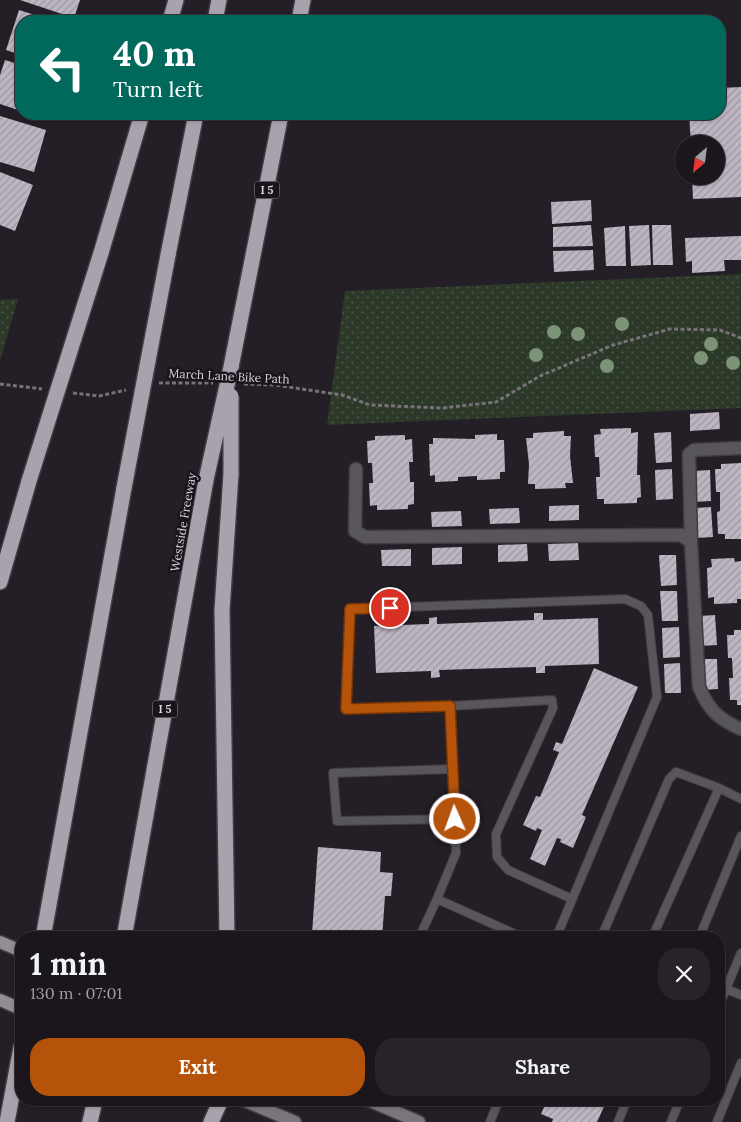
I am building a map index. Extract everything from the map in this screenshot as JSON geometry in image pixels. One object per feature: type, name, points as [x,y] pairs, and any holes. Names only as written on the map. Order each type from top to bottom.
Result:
[{"type":"highway","points":[[172,15],[176,0]]},
{"type":"highway","points":[[215,15],[219,0]]},
{"type":"highway","points":[[300,15],[304,0]]},
{"type":"highway","points":[[0,582],[29,481],[101,253],[140,120]]},
{"type":"highway","points":[[44,931],[124,488],[195,120]]},
{"type":"highway","name":"Westside Freeway","points":[[125,931],[206,480],[252,266],[280,120]]},
{"type":"highway","points":[[227,931],[222,610],[231,474],[231,367]]},
{"type":"highway","points":[[7,1122],[15,1078]]},
{"type":"highway","points":[[90,1122],[94,1106]]},
{"type":"highway","points":[[211,1122],[218,1106]]},
{"type":"main road","points":[[0,942],[15,948]]},
{"type":"main road","points":[[0,1000],[15,1006]]},
{"type":"main road","points":[[257,1106],[295,1122]]},
{"type":"main road","points":[[382,1106],[420,1122]]},
{"type":"street","points":[[741,448],[694,450],[689,454],[690,542],[700,687],[708,707],[726,723],[741,729]]},
{"type":"street","points":[[356,469],[355,531],[365,537],[681,535],[690,542]]},
{"type":"lane","points":[[559,931],[656,697],[648,615],[641,606],[625,599],[350,609],[346,709],[450,706],[552,700],[553,708],[496,834],[497,857],[508,870],[572,899]]},
{"type":"lane","points":[[422,931],[456,853],[450,706]]},
{"type":"lane","points":[[453,769],[333,773],[338,821],[455,819]]},
{"type":"lane","points":[[604,931],[669,779],[676,772],[719,788],[741,799]]},
{"type":"lane","points":[[655,931],[719,788]]},
{"type":"lane","points":[[702,931],[741,836]]},
{"type":"lane","points":[[437,898],[509,931]]},
{"type":"lane","points":[[741,953],[726,989],[741,995]]},
{"type":"lane","points":[[725,1102],[741,1063]]},
{"type":"lane","points":[[490,1122],[497,1106]]},
{"type":"lane","points":[[618,1122],[625,1106]]},
{"type":"lane","points":[[671,1122],[678,1106]]},
{"type":"lane","points":[[717,1122],[724,1106]]},
{"type":"path","name":"March Lane Bike Path","points":[[236,384],[275,385],[314,391],[342,396],[370,405],[443,408],[496,402],[540,376],[613,344],[670,328],[720,330],[741,338]]},
{"type":"path","name":"March Lane Bike Path","points":[[157,383],[166,381],[216,383]]},
{"type":"path","points":[[0,384],[51,390]]},
{"type":"path","points":[[70,393],[99,396],[128,390]]},
{"type":"green space","points":[[741,274],[741,408],[327,425],[345,291]]},
{"type":"green space","points":[[18,299],[0,361],[0,300]]},
{"type":"building","points":[[20,0],[80,0],[75,15],[65,15]]},
{"type":"building","points":[[19,10],[35,15],[17,15]]},
{"type":"building","points":[[15,22],[15,53],[6,50]]},
{"type":"building","points":[[5,60],[15,63],[15,109],[0,104],[0,75]]},
{"type":"building","points":[[741,87],[741,197],[693,199],[692,185],[725,185],[725,135],[690,135],[689,120],[726,120],[726,88]]},
{"type":"building","points":[[0,116],[46,130],[34,172],[0,162]]},
{"type":"building","points":[[0,172],[33,185],[15,231],[0,225]]},
{"type":"building","points":[[591,200],[592,221],[552,224],[551,202]]},
{"type":"building","points":[[591,225],[593,246],[553,247],[553,227]]},
{"type":"building","points":[[649,225],[651,265],[631,266],[629,226]]},
{"type":"building","points":[[652,225],[671,225],[673,265],[653,265]]},
{"type":"building","points":[[625,226],[626,266],[606,266],[604,228]]},
{"type":"building","points":[[741,236],[741,260],[724,260],[725,271],[692,273],[692,261],[686,262],[685,238]]},
{"type":"building","points":[[593,250],[594,270],[554,272],[553,251]]},
{"type":"building","points":[[719,412],[720,429],[690,431],[690,414]]},
{"type":"building","points":[[631,428],[631,433],[638,432],[637,475],[640,475],[641,497],[637,498],[637,503],[604,504],[604,499],[597,499],[596,477],[600,477],[599,457],[595,457],[594,435],[601,434],[600,429]]},
{"type":"building","points":[[564,431],[564,436],[571,436],[570,456],[573,483],[565,483],[566,488],[535,489],[535,484],[528,484],[529,464],[526,438],[533,438],[533,433]]},
{"type":"building","points":[[671,432],[672,462],[656,463],[654,433]]},
{"type":"building","points":[[497,434],[497,440],[504,440],[505,472],[500,472],[500,479],[477,480],[477,476],[458,477],[458,481],[435,482],[435,475],[430,476],[429,444],[433,444],[433,438],[475,439],[475,435]]},
{"type":"building","points":[[405,435],[405,440],[412,439],[413,462],[409,462],[410,482],[414,482],[414,504],[408,505],[408,509],[377,510],[377,505],[370,506],[369,483],[373,483],[372,463],[368,463],[367,441],[375,440],[375,436]]},
{"type":"building","points":[[741,463],[741,539],[725,539],[725,534],[718,534],[717,512],[720,511],[720,492],[716,492],[715,469],[721,469],[721,464]]},
{"type":"building","points":[[672,469],[673,499],[656,500],[655,470]]},
{"type":"building","points":[[710,470],[711,501],[694,502],[693,471]]},
{"type":"building","points":[[579,505],[579,520],[549,521],[549,506]]},
{"type":"building","points":[[711,507],[713,537],[696,538],[695,508]]},
{"type":"building","points":[[519,508],[520,523],[490,524],[489,509]]},
{"type":"building","points":[[461,511],[462,526],[432,527],[431,512]]},
{"type":"building","points":[[578,543],[579,560],[549,561],[548,544]]},
{"type":"building","points":[[527,544],[528,561],[498,562],[498,545]]},
{"type":"building","points":[[462,547],[462,564],[432,565],[432,548]]},
{"type":"building","points":[[411,549],[411,566],[382,566],[381,550]]},
{"type":"building","points":[[659,555],[676,555],[677,585],[661,586]]},
{"type":"building","points":[[734,558],[735,562],[741,561],[741,599],[737,599],[737,603],[714,604],[714,597],[708,598],[707,568],[712,567],[711,559]]},
{"type":"building","points":[[660,591],[677,591],[678,621],[662,621]]},
{"type":"building","points":[[534,613],[543,613],[543,620],[598,618],[599,664],[545,666],[545,673],[536,673],[536,667],[439,670],[440,677],[431,678],[431,671],[376,673],[374,626],[429,624],[429,618],[437,617],[437,624],[534,620]]},
{"type":"building","points":[[715,615],[717,645],[700,646],[699,616]]},
{"type":"building","points":[[679,627],[680,657],[663,658],[662,628]]},
{"type":"building","points":[[734,630],[741,630],[741,705],[737,705],[737,700],[730,700],[729,678],[733,678],[732,658],[728,658],[727,635],[734,635]]},
{"type":"building","points":[[700,659],[717,659],[718,689],[702,690]]},
{"type":"building","points":[[680,663],[681,693],[665,693],[664,664]]},
{"type":"building","points":[[594,668],[638,687],[582,815],[586,817],[573,848],[560,842],[561,839],[557,838],[545,866],[530,859],[542,830],[537,828],[536,831],[523,825],[536,796],[540,797],[559,752],[553,750],[556,742],[562,744]]},
{"type":"building","points":[[318,847],[381,852],[380,872],[393,873],[391,896],[385,896],[382,931],[312,931]]},
{"type":"building","points":[[545,1106],[604,1106],[597,1122],[552,1122],[553,1119],[541,1114]]},
{"type":"route","points":[[390,608],[350,609],[346,709],[450,706],[455,819]]}]
